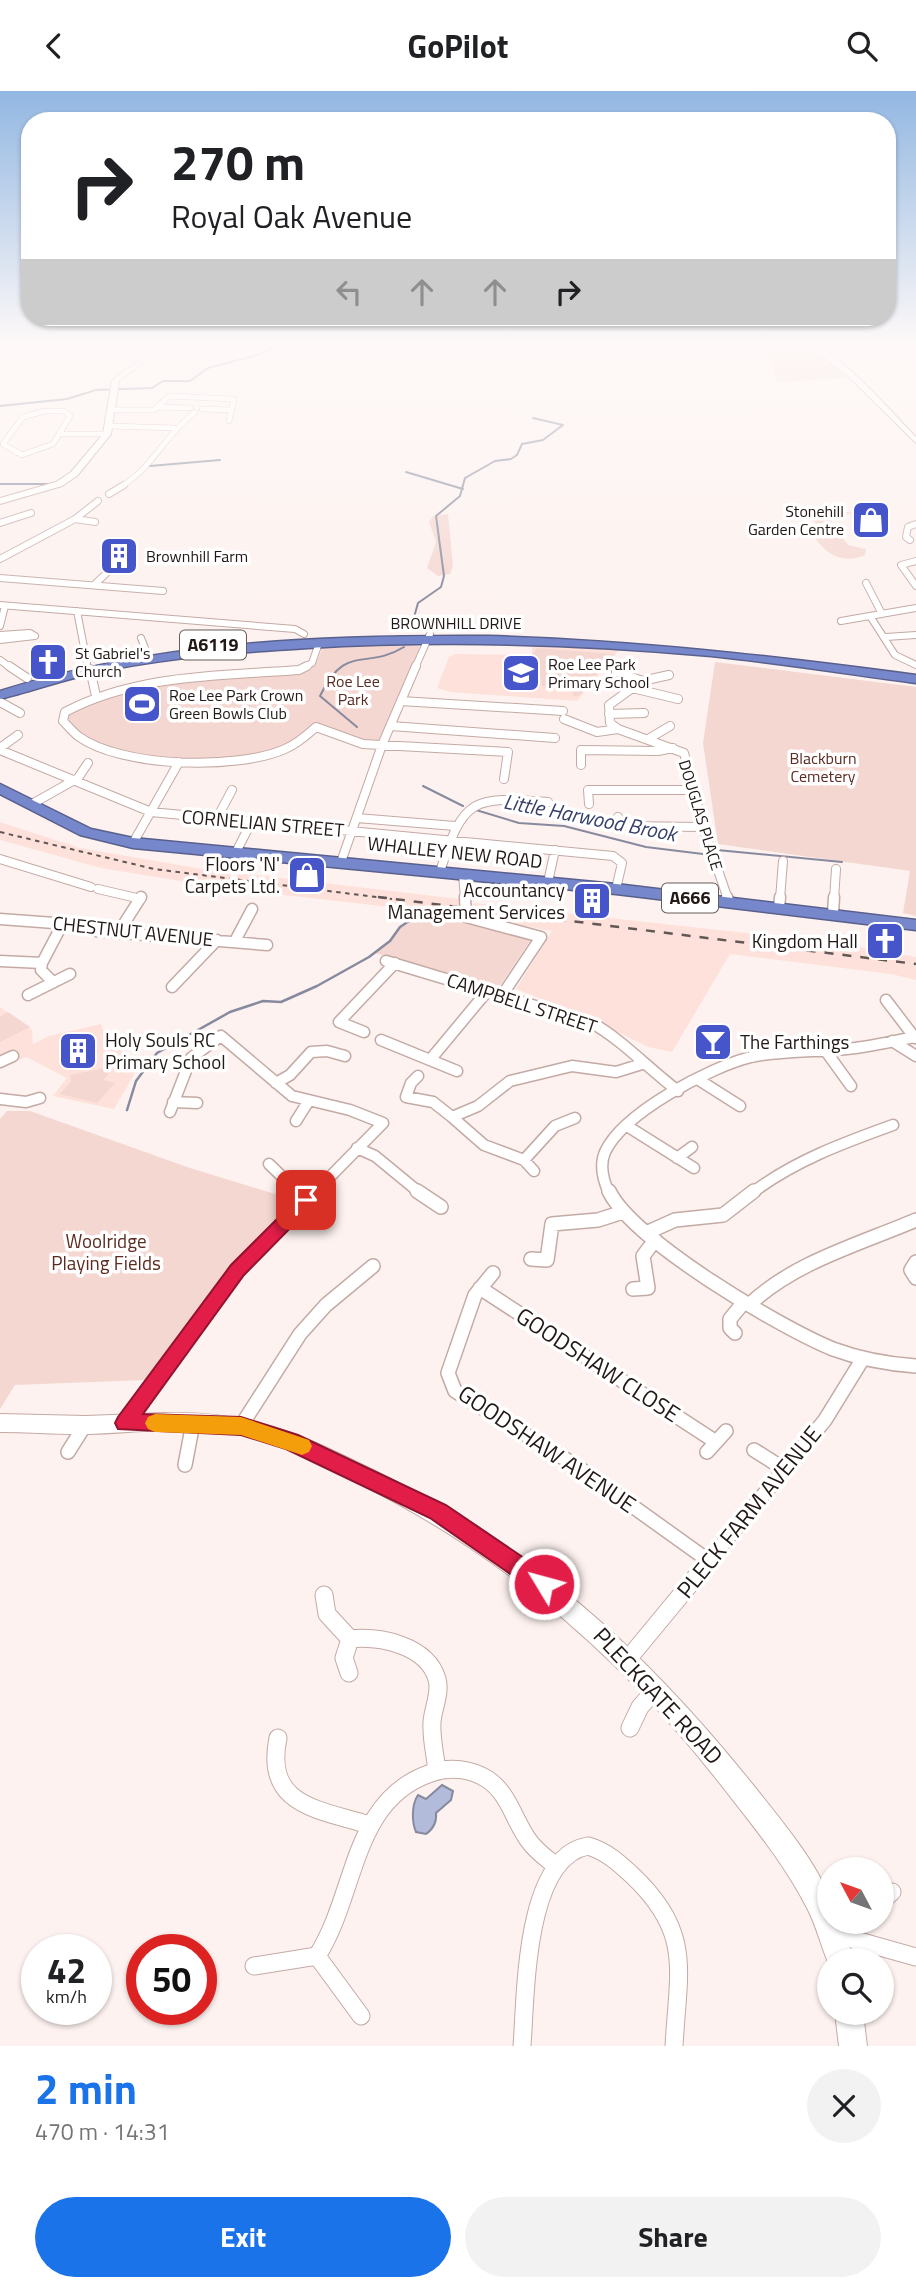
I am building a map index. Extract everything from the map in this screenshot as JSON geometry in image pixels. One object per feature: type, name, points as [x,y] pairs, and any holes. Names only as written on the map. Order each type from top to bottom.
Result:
[{"type":"highway","name":"BROWNHILL DRIVE","points":[[0,695],[89,666],[177,654],[428,637]]},
{"type":"highway","name":"BROWNHILL DRIVE","points":[[0,686],[147,653],[304,638],[505,639],[686,650],[916,676]]},
{"type":"highway","name":"WHALLEY NEW ROAD","points":[[0,788],[86,832],[133,843],[616,889],[916,925]]},
{"type":"street","points":[[10,434],[3,444],[31,460]]},
{"type":"street","points":[[22,455],[49,447],[62,434]]},
{"type":"street","points":[[0,501],[67,480],[105,434]]},
{"type":"street","points":[[109,494],[145,470],[170,434]]},
{"type":"street","points":[[121,487],[133,489]]},
{"type":"street","points":[[0,559],[75,519],[98,501]]},
{"type":"street","points":[[0,523],[31,513]]},
{"type":"street","points":[[75,519],[95,522]]},
{"type":"street","points":[[910,540],[906,537],[908,527],[916,524]]},
{"type":"street","points":[[0,550],[12,553]]},
{"type":"street","points":[[94,585],[116,564],[108,558]]},
{"type":"street","points":[[915,583],[901,565],[916,561]]},
{"type":"street","points":[[0,578],[163,591]]},
{"type":"street","points":[[866,583],[882,614]]},
{"type":"street","points":[[0,626],[2,605],[295,629],[304,634]]},
{"type":"street","points":[[841,621],[916,608]]},
{"type":"street","points":[[77,611],[96,696]]},
{"type":"street","points":[[870,616],[899,658],[916,664]]},
{"type":"street","points":[[886,637],[916,635]]},
{"type":"street","points":[[341,862],[382,745],[428,637]]},
{"type":"street","points":[[141,638],[147,653]]},
{"type":"street","points":[[319,643],[312,663],[299,670],[180,681],[96,696],[65,712],[62,721],[74,735],[129,754],[179,762],[206,762],[268,754],[292,745],[316,727],[346,741],[508,752],[504,779]]},
{"type":"street","points":[[0,660],[27,678]]},
{"type":"street","points":[[616,672],[640,680]]},
{"type":"street","points":[[618,729],[610,723],[609,705],[640,680],[669,675]]},
{"type":"street","points":[[628,687],[678,699]]},
{"type":"street","name":"DOUGLAS PLACE","points":[[401,701],[564,715],[597,732],[618,729],[650,738],[684,753],[703,827],[729,902]]},
{"type":"street","points":[[0,702],[20,713]]},
{"type":"street","points":[[609,714],[644,713]]},
{"type":"street","points":[[391,726],[555,738]]},
{"type":"street","points":[[650,738],[670,726]]},
{"type":"street","points":[[0,749],[18,735]]},
{"type":"street","points":[[581,765],[581,750],[658,751],[673,748]]},
{"type":"street","name":"CORNELIAN STREET","points":[[0,749],[151,812],[450,839],[620,859],[616,889]]},
{"type":"street","points":[[133,843],[179,762]]},
{"type":"street","points":[[32,804],[74,781],[88,763]]},
{"type":"street","points":[[217,818],[232,790]]},
{"type":"street","points":[[589,804],[588,790],[694,790]]},
{"type":"street","points":[[440,872],[461,814],[489,800],[541,804]]},
{"type":"street","points":[[618,817],[620,826],[703,827]]},
{"type":"street","points":[[357,818],[455,826]]},
{"type":"street","points":[[236,852],[252,821]]},
{"type":"street","points":[[548,882],[555,850]]},
{"type":"street","points":[[0,859],[95,888],[142,897],[118,933]]},
{"type":"street","points":[[779,908],[783,861]]},
{"type":"street","points":[[833,914],[836,869]]},
{"type":"street","points":[[463,874],[466,917],[541,937],[503,993]]},
{"type":"street","points":[[234,941],[252,909]]},
{"type":"street","name":"CHESTNUT AVENUE","points":[[0,919],[63,923],[118,933],[267,945]]},
{"type":"street","points":[[53,982],[41,970],[42,963],[63,923]]},
{"type":"street","points":[[172,987],[180,977],[204,959],[217,940]]},
{"type":"street","points":[[0,961],[42,963]]},
{"type":"street","name":"CAMPBELL STREET","points":[[353,1007],[391,962],[503,993],[600,1028],[615,1037],[642,1064],[678,1091]]},
{"type":"street","points":[[28,995],[70,974]]},
{"type":"street","points":[[430,1060],[489,989]]},
{"type":"street","points":[[886,1000],[915,1037],[851,1049],[763,1055],[738,1061],[678,1091],[626,1126],[605,1149],[601,1164],[605,1184],[623,1212],[651,1237],[747,1303],[862,1360],[916,1366]]},
{"type":"street","points":[[342,1003],[353,1007],[339,1022],[364,1032]]},
{"type":"street","points":[[125,1423],[238,1270],[383,1123],[345,1109],[308,1102],[285,1092],[221,1036],[191,1055],[172,1107],[197,1103]]},
{"type":"street","points":[[381,1040],[457,1071]]},
{"type":"street","points":[[892,1041],[916,1056]]},
{"type":"street","points":[[825,1050],[851,1086]]},
{"type":"street","points":[[276,1083],[290,1075],[311,1052],[327,1051],[345,1056]]},
{"type":"street","points":[[0,1062],[13,1056]]},
{"type":"street","points":[[452,1117],[478,1106],[510,1081],[572,1066],[616,1072],[642,1064]]},
{"type":"street","points":[[418,1076],[411,1083],[406,1097],[433,1102],[482,1145],[524,1160],[534,1171]]},
{"type":"street","points":[[699,1080],[740,1106]]},
{"type":"street","points":[[0,1099],[26,1102],[40,1098]]},
{"type":"street","points":[[296,1121],[308,1102]]},
{"type":"street","points":[[524,1160],[555,1126],[575,1118]]},
{"type":"street","points":[[633,1289],[648,1288],[643,1256],[651,1237],[675,1220],[723,1215],[770,1179],[822,1151],[893,1125]]},
{"type":"street","points":[[626,1126],[695,1168]]},
{"type":"street","points":[[677,1158],[692,1147]]},
{"type":"street","points":[[357,1149],[374,1156],[406,1184],[441,1207]]},
{"type":"street","points":[[270,1164],[306,1200]]},
{"type":"street","points":[[531,1259],[547,1260],[552,1224],[559,1221],[598,1220],[623,1212]]},
{"type":"street","points":[[735,1333],[730,1328],[730,1319],[771,1284],[794,1272],[913,1227]]},
{"type":"street","points":[[916,1262],[911,1270],[916,1278]]},
{"type":"street","points":[[241,1426],[300,1334],[326,1305],[373,1266]]},
{"type":"street","name":"GOODSHAW AVENUE","points":[[493,1272],[480,1288],[467,1313],[448,1373],[455,1391],[575,1465],[709,1561]]},
{"type":"street","name":"GOODSHAW CLOSE","points":[[480,1288],[716,1442]]},
{"type":"street","name":"PLECK FARM AVENUE","points":[[628,1659],[825,1420],[862,1360]]},
{"type":"street","name":"PLECKGATE ROAD","points":[[0,1423],[193,1423],[241,1426],[291,1441],[438,1511],[544,1584],[628,1659],[722,1764],[794,1859],[817,1898]]},
{"type":"street","points":[[185,1465],[193,1423]]},
{"type":"street","points":[[68,1452],[85,1425]]},
{"type":"street","points":[[754,1450],[784,1469]]},
{"type":"street","points":[[324,1595],[327,1614],[350,1639]]},
{"type":"street","points":[[350,1639],[378,1637],[402,1645],[431,1667],[437,1684],[431,1724],[438,1770]]},
{"type":"street","points":[[349,1673],[344,1658],[350,1639]]},
{"type":"street","points":[[630,1728],[640,1707],[656,1689]]},
{"type":"street","points":[[278,1738],[272,1754],[273,1769],[276,1782],[284,1792],[296,1800],[369,1825]]},
{"type":"street","points":[[317,1956],[344,1907],[369,1825],[402,1787],[438,1770],[473,1769],[491,1781],[514,1808],[528,1840],[556,1866]]},
{"type":"street","points":[[522,2046],[531,1946],[540,1904],[556,1866],[572,1852],[587,1846],[602,1849],[659,1905],[674,1929],[677,1955],[674,2046]]},
{"type":"street","points":[[837,1934],[916,1957]]},
{"type":"street","points":[[254,1966],[317,1956]]},
{"type":"street","points":[[317,1956],[361,2017]]},
{"type":"street","points":[[850,2025],[853,2046]]},
{"type":"shaded area","points":[[859,512],[887,514],[880,536],[861,534],[850,515],[859,516]]},
{"type":"shaded area","name":"Roe Lee Park Primary School","points":[[532,646],[619,650],[577,701],[450,692],[437,688],[449,657],[455,654],[532,655]]},
{"type":"shaded area","points":[[0,822],[80,848],[231,874],[223,888],[101,868],[0,840]]},
{"type":"shaded area","points":[[239,873],[459,899],[462,912],[459,915],[232,889]]},
{"type":"shaded area","points":[[475,903],[837,943],[916,957],[916,980],[891,974],[730,954],[672,1052],[648,1047],[588,1017],[516,989],[552,931],[470,916],[470,906]]},
{"type":"shaded area","points":[[0,1007],[32,1030],[33,1044],[49,1036],[101,1024],[106,1037],[120,1033],[123,1064],[135,1073],[114,1109],[53,1096],[67,1078],[26,1057],[0,1068]]},
{"type":"green space","points":[[832,510],[856,513],[839,516],[831,522],[848,545],[866,549],[865,555],[847,559],[839,557],[825,550],[819,543],[810,528],[816,523],[809,518]]},
{"type":"green space","points":[[448,514],[453,566],[450,574],[438,576],[427,568],[436,542],[429,522],[433,516]]},
{"type":"green space","name":"Roe Lee Park","points":[[413,644],[420,647],[379,744],[312,729],[287,745],[260,755],[203,761],[173,760],[115,749],[68,727],[66,713],[101,696],[169,684],[304,669],[317,662],[323,646]]},
{"type":"green space","points":[[537,648],[614,654],[579,696],[573,696],[573,692],[563,691],[563,687],[542,686],[541,678],[519,672]]},
{"type":"green space","name":"Blackburn Cemetery","points":[[715,662],[916,687],[916,916],[903,913],[910,871],[718,844],[703,743]]},
{"type":"green space","points":[[429,912],[459,915],[460,919],[532,938],[499,987],[375,953],[390,943],[400,928]]},
{"type":"green space","points":[[8,1012],[30,1027],[0,1042],[0,1017]]},
{"type":"green space","points":[[109,1067],[110,1072],[103,1080],[115,1083],[97,1103],[60,1094],[71,1081],[70,1075]]},
{"type":"green space","name":"Woolridge Playing Fields","points":[[7,1111],[30,1111],[190,1168],[298,1201],[231,1266],[145,1380],[15,1385],[0,1409],[0,1119]]},
{"type":"water","points":[[442,1785],[453,1791],[451,1800],[436,1813],[433,1828],[426,1834],[416,1832],[413,1814],[418,1795],[426,1799]]},
{"type":"waterway","points":[[462,489],[465,478],[495,461],[511,459],[517,455],[522,444],[543,440],[551,434]]},
{"type":"waterway","points":[[150,466],[220,460]]},
{"type":"waterway","points":[[406,472],[462,489]]},
{"type":"waterway","points":[[0,484],[52,484]]},
{"type":"waterway","points":[[411,628],[418,603],[441,587],[444,576],[436,516],[460,496],[462,489]]},
{"type":"waterway","points":[[357,727],[320,696],[329,679],[348,663],[390,654],[404,647]]},
{"type":"waterway","name":"Little Harwood Brook","points":[[423,786],[463,806]]},
{"type":"waterway","name":"Little Harwood Brook","points":[[476,810],[519,823],[564,826],[646,847],[703,854]]},
{"type":"waterway","name":"Little Harwood Brook","points":[[717,850],[842,862]]},
{"type":"waterway","points":[[127,1110],[136,1081],[157,1053],[230,1012],[263,1001],[281,1002],[317,986],[369,957],[390,941],[400,927],[420,914]]},
{"type":"railway","points":[[0,832],[154,869],[392,899]]},
{"type":"railway","points":[[378,897],[916,964]]},
{"type":"slow traffic","points":[[155,1423],[241,1426],[302,1446]]},
{"type":"place","name":"Stonehill Garden Centre","points":[[871,520]]},
{"type":"place","name":"Brownhill Farm","points":[[119,556]]},
{"type":"place","name":"St Gabriel's Church","points":[[48,662]]},
{"type":"place","name":"Roe Lee Park Primary School","points":[[521,673]]},
{"type":"place","name":"Roe Lee Park Crown Green Bowls Club","points":[[142,704]]},
{"type":"place","name":"Floors 'N' Carpets Ltd.","points":[[307,875]]},
{"type":"place","name":"Accountancy Management Services","points":[[592,901]]},
{"type":"place","name":"Kingdom Hall","points":[[885,941]]},
{"type":"place","name":"The Farthings","points":[[713,1042]]},
{"type":"place","name":"Holy Souls RC Primary School","points":[[78,1051]]},
{"type":"route","points":[[306,1200],[238,1270],[125,1423],[241,1426],[291,1441],[438,1511],[544,1584]]}]
